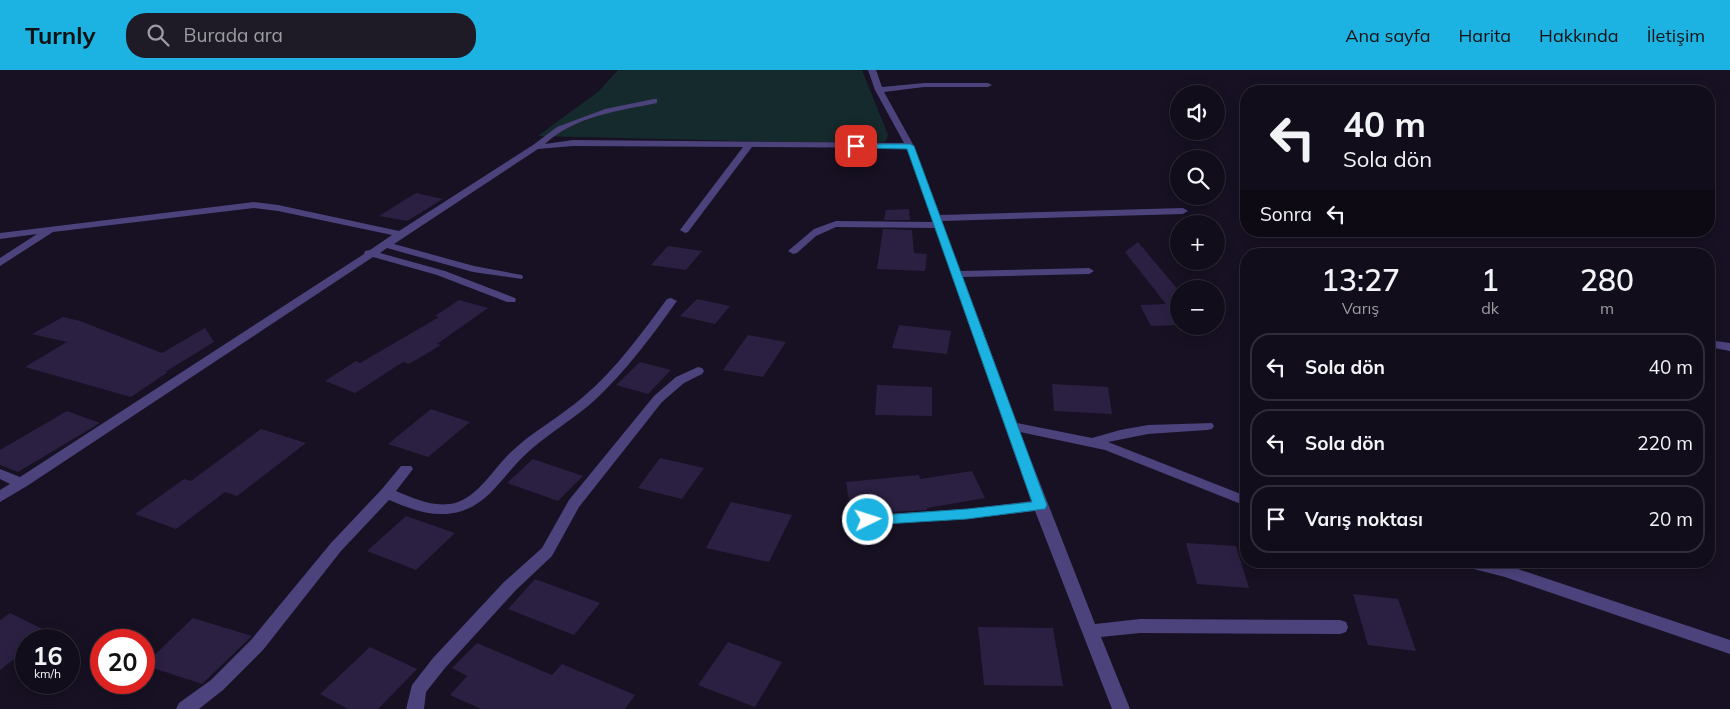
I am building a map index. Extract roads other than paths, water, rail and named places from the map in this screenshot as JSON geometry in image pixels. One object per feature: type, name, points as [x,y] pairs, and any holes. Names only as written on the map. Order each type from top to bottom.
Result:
[{"type":"street","points":[[872,70],[879,90],[910,146],[1040,505],[1121,709]]},
{"type":"street","points":[[879,90],[924,85],[988,85]]},
{"type":"street","points":[[0,497],[369,253],[536,147],[545,137],[558,129],[595,115],[654,101]]},
{"type":"street","points":[[536,147],[573,143],[910,146]]},
{"type":"street","points":[[685,230],[749,145]]},
{"type":"street","points":[[0,236],[254,205],[278,208],[400,234]]},
{"type":"street","points":[[793,251],[815,231],[825,226],[836,224],[886,226],[1184,211]]},
{"type":"street","points":[[0,263],[51,230]]},
{"type":"street","points":[[384,244],[473,269],[518,277]]},
{"type":"street","points":[[369,253],[441,273],[511,300]]},
{"type":"street","points":[[956,274],[1089,271]]},
{"type":"street","points":[[387,493],[426,510],[440,511],[462,506],[481,496],[515,455],[590,398],[643,340],[671,301]]},
{"type":"street","points":[[1715,345],[1730,347]]},
{"type":"street","points":[[415,709],[418,690],[439,663],[510,586],[547,552],[574,504],[658,399],[680,380],[698,371]]},
{"type":"street","points":[[1012,426],[1108,447],[1240,499]]},
{"type":"street","points":[[1092,442],[1113,434],[1138,429],[1207,426]]},
{"type":"street","points":[[185,709],[217,685],[257,645],[336,547],[387,493],[406,469]]},
{"type":"street","points":[[0,474],[22,483]]},
{"type":"street","points":[[868,520],[967,514],[1040,505]]},
{"type":"street","points":[[1513,568],[1730,647]]},
{"type":"street","points":[[1090,631],[1140,626],[1237,628],[1340,626]]}]
